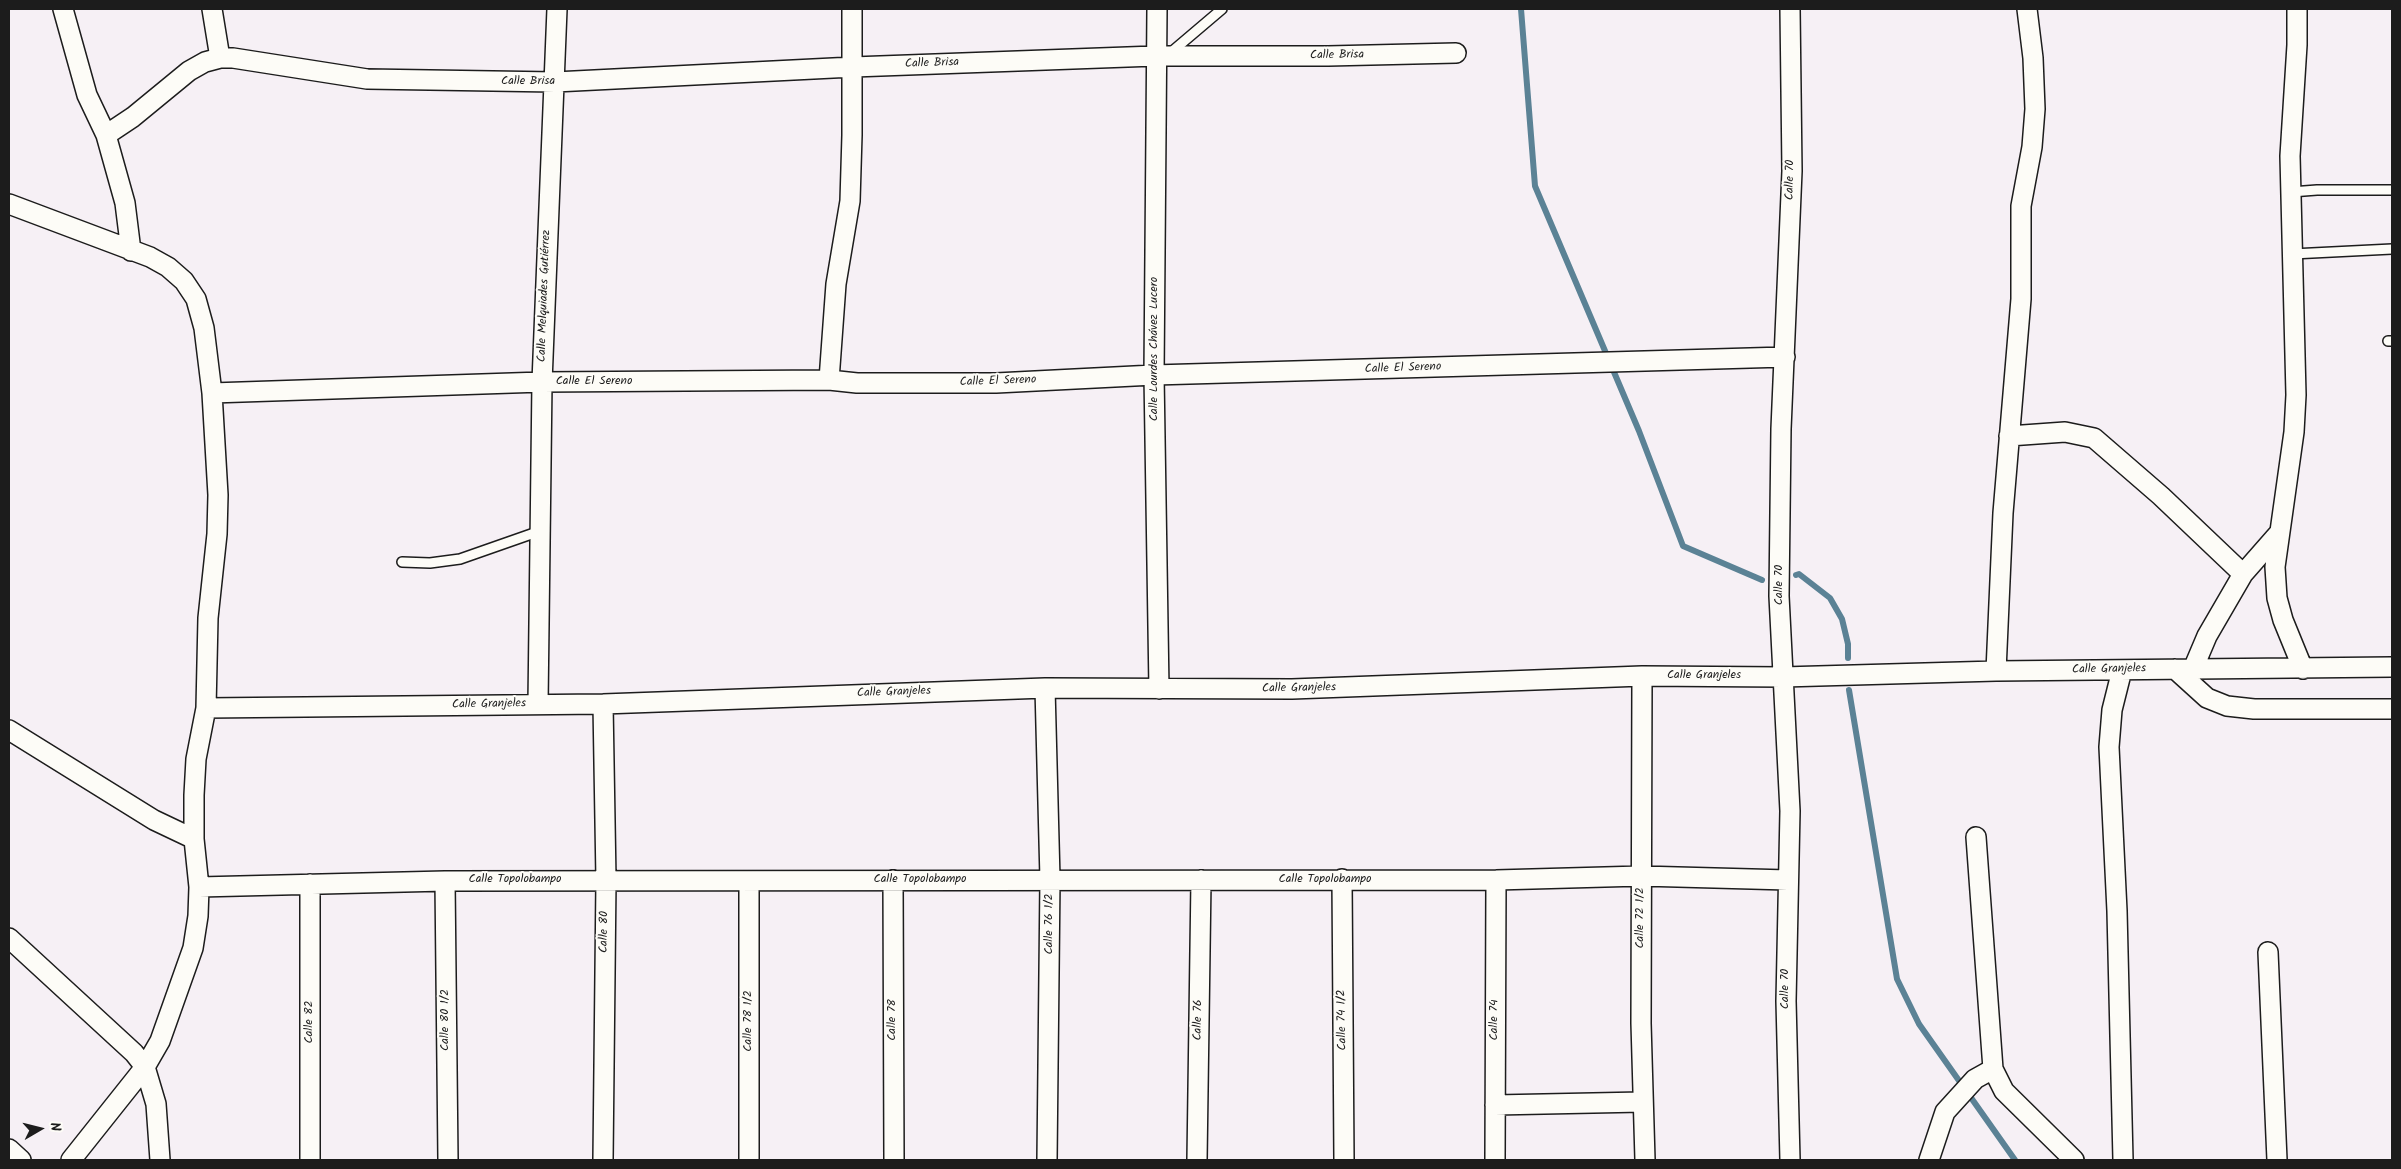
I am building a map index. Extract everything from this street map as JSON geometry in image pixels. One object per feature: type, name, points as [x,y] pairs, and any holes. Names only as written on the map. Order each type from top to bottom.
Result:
[{"type":"street","points":[[63,9],[87,95],[106,135],[125,203],[131,250]]},
{"type":"street","points":[[106,135],[154,100],[189,71],[205,62],[220,58],[212,9]]},
{"type":"street","name":"Calle Melquiades Gutiérrez","points":[[538,704],[542,382],[557,9]]},
{"type":"street","points":[[829,380],[836,284],[850,201],[852,9]]},
{"type":"street","name":"Calle Lourdes Chávez Lucero","points":[[1157,9],[1161,56],[1154,375],[1159,689]]},
{"type":"street","name":"Calle 70","points":[[1790,9],[1792,171],[1779,596],[1790,811],[1786,1001],[1790,1160]]},
{"type":"street","points":[[1996,671],[1998,595],[2021,299],[2021,206],[2032,147],[2035,109],[2033,58],[2027,9]]},
{"type":"street","points":[[2297,9],[2297,45],[2290,156],[2296,395],[2294,432],[2275,568],[2277,598],[2285,626],[2303,669]]},
{"type":"street","name":"Calle Brisa","points":[[220,58],[233,58],[332,75],[409,82],[555,82],[852,67],[1161,56],[1328,56],[1456,53]]},
{"type":"street","points":[[9,204],[131,250],[168,267],[184,281],[196,299],[204,328],[212,393],[218,495],[217,534],[208,618],[206,708],[196,759],[194,839],[199,887],[198,916],[193,948],[160,1041],[145,1068],[71,1160]]},
{"type":"street","name":"Calle El Sereno","points":[[212,393],[542,382],[829,380],[857,383],[996,383],[1154,375],[1785,357]]},
{"type":"street","points":[[2009,436],[2065,432],[2094,438],[2161,496],[2242,574]]},
{"type":"street","points":[[2279,533],[2242,574],[2207,636],[2184,669],[2207,698],[2227,706],[2254,709],[2392,710]]},
{"type":"street","name":"Calle Granjeles","points":[[206,708],[603,704],[1045,688],[1292,689],[1390,687],[1642,676],[1783,677],[1996,671],[2392,667]]},
{"type":"street","points":[[2122,670],[2112,710],[2109,755],[2117,912],[2123,1160]]},
{"type":"street","name":"Calle 72 1/2","points":[[1642,676],[1642,1102],[1645,1160]]},
{"type":"street","name":"Calle 76 1/2","points":[[1045,688],[1050,880],[1048,1160]]},
{"type":"street","name":"Calle 80","points":[[603,704],[606,880],[603,1160]]},
{"type":"street","points":[[9,730],[154,820],[194,839]]},
{"type":"street","points":[[1976,837],[1993,1069],[2004,1091],[2074,1160]]},
{"type":"street","name":"Calle Topolobampo","points":[[199,887],[445,880],[1496,880],[1641,876],[1788,880]]},
{"type":"street","name":"Calle 74 1/2","points":[[1342,879],[1344,1160]]},
{"type":"street","name":"Calle 80 1/2","points":[[445,880],[448,1160]]},
{"type":"street","name":"Calle 78","points":[[893,880],[894,1160]]},
{"type":"street","name":"Calle 76","points":[[1197,1160],[1201,880]]},
{"type":"street","name":"Calle 74","points":[[1495,1160],[1496,880]]},
{"type":"street","name":"Calle 78 1/2","points":[[749,881],[749,1160]]},
{"type":"street","name":"Calle 82","points":[[310,884],[310,1160]]},
{"type":"street","points":[[9,938],[134,1053],[145,1068],[156,1104],[160,1160]]},
{"type":"street","points":[[2268,952],[2277,1160]]},
{"type":"street","points":[[1929,1160],[1945,1112],[1975,1079],[1993,1069]]},
{"type":"street","points":[[1495,1106],[1642,1102]]},
{"type":"street","points":[[9,1149],[21,1160]]},
{"type":"lane","points":[[1161,56],[1222,9]]},
{"type":"lane","points":[[2291,192],[2392,190]]},
{"type":"lane","points":[[2292,254],[2392,249]]},
{"type":"lane","points":[[402,562],[430,564],[460,559],[540,531]]},
{"type":"waterway","points":[[1521,9],[1535,186],[1639,431],[1683,546],[1762,580]]},
{"type":"waterway","points":[[1796,575],[1799,574],[1830,598],[1842,619],[1848,644],[1848,658]]},
{"type":"waterway","points":[[1849,690],[1897,979],[1919,1024],[2015,1160]]}]
